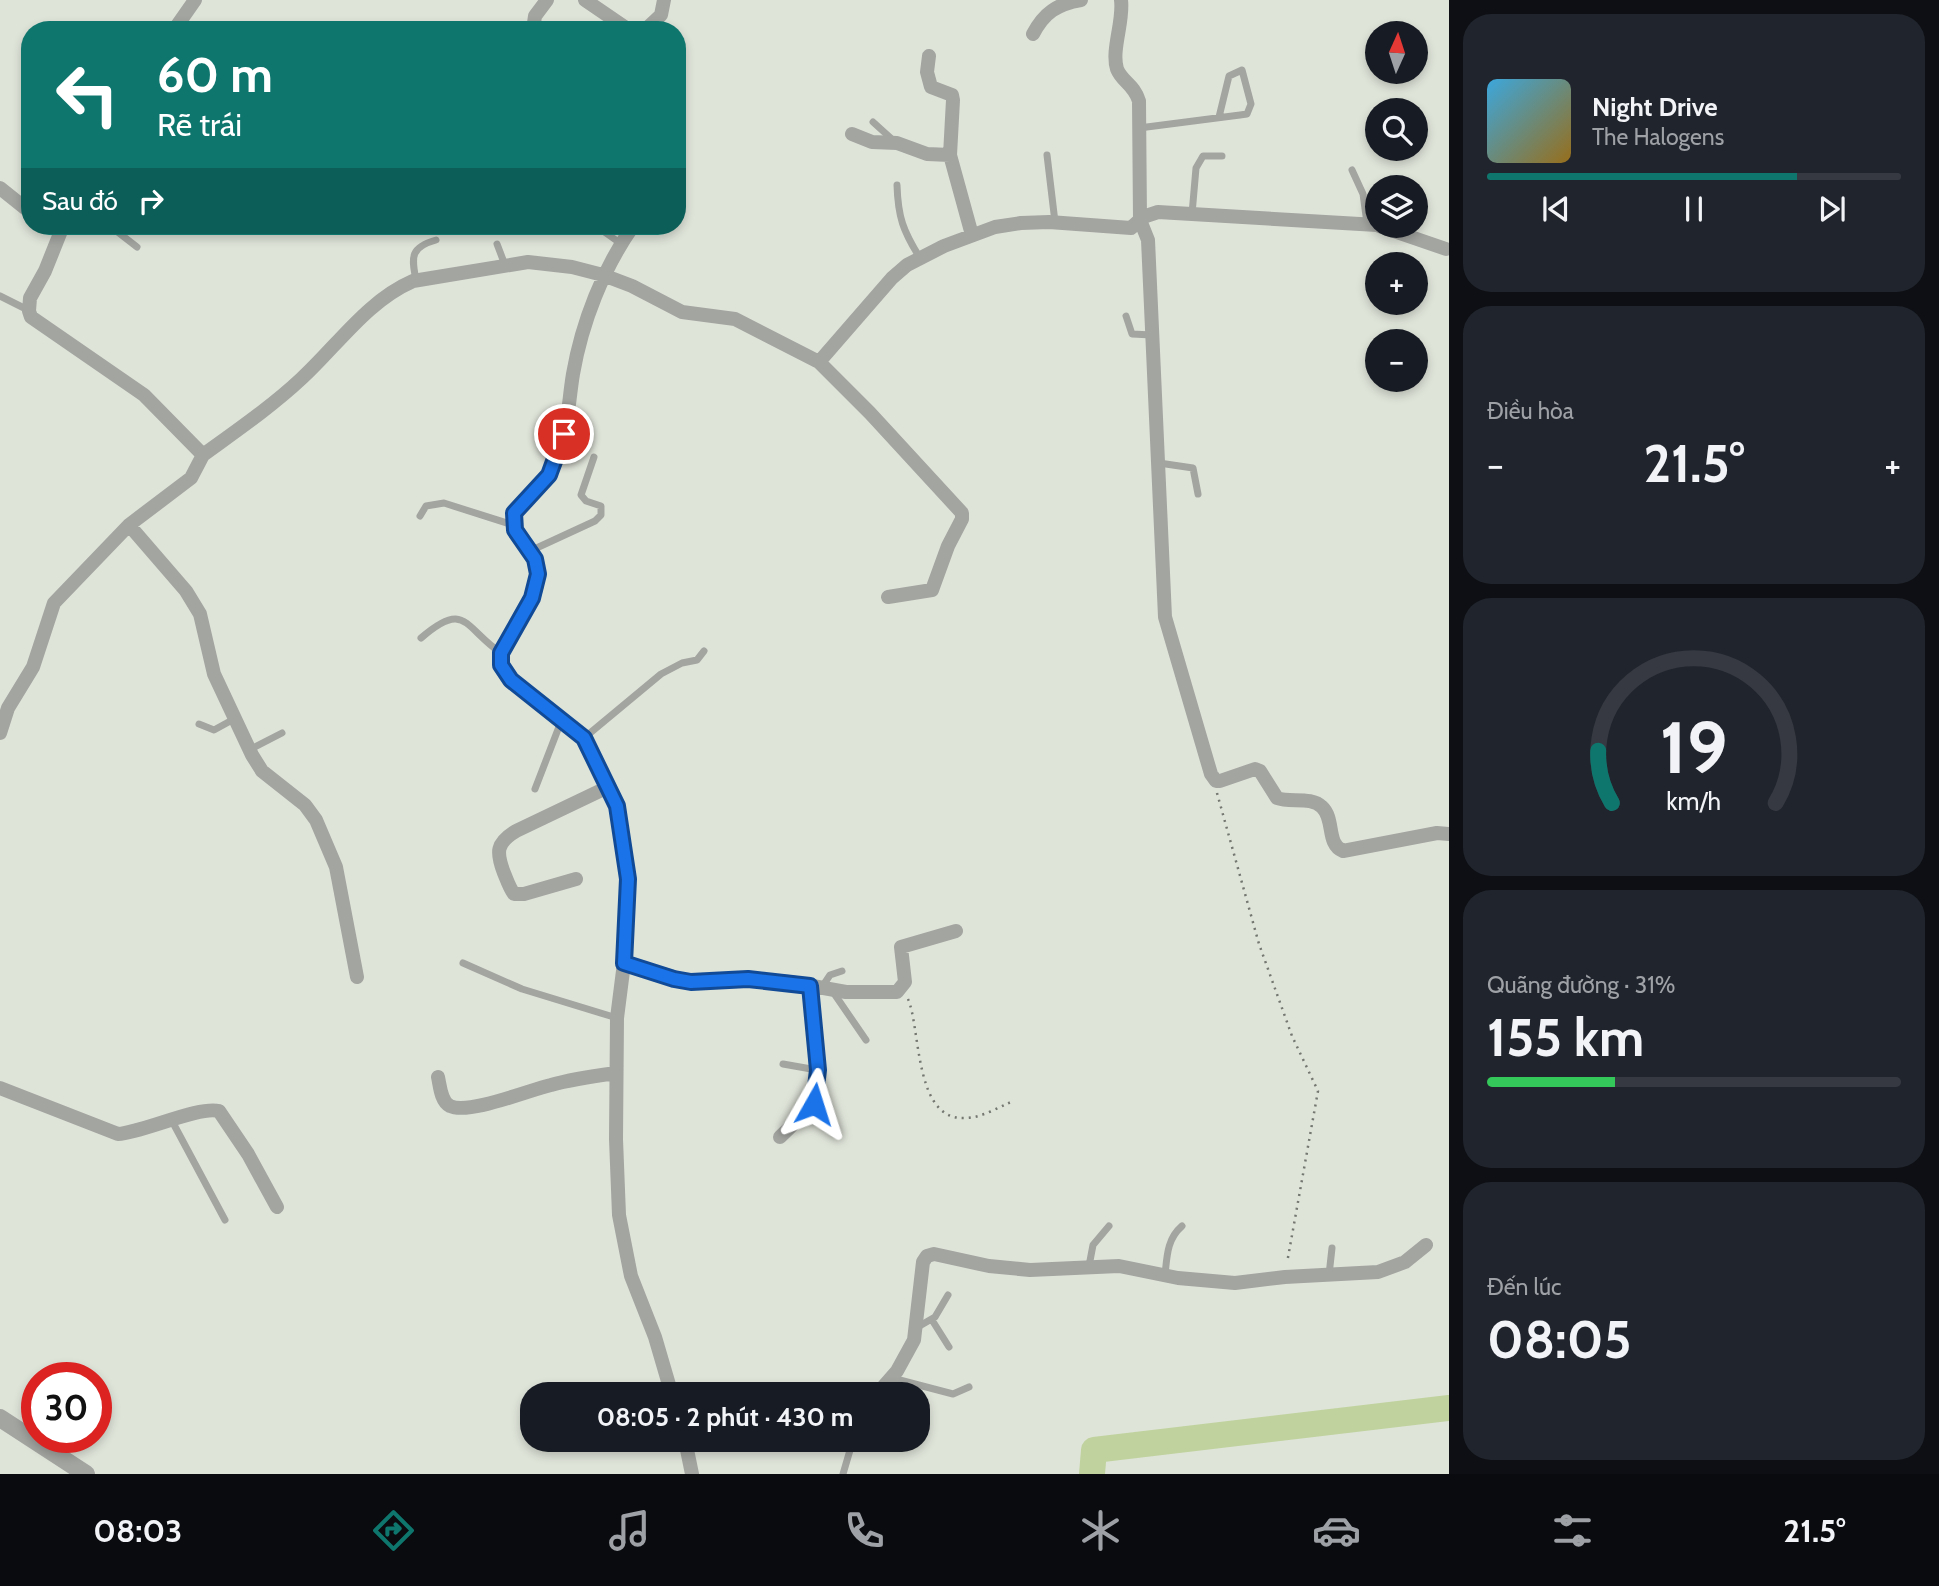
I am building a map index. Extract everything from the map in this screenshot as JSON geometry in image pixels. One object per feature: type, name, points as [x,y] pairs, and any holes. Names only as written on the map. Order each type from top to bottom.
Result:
[{"type":"street","points":[[180,21],[195,0]]},
{"type":"street","points":[[534,21],[547,0]]},
{"type":"street","points":[[585,0],[616,21]]},
{"type":"street","points":[[655,21],[661,15],[664,0]]},
{"type":"street","points":[[1033,34],[1046,13],[1053,8],[1081,0]]},
{"type":"street","points":[[1121,0],[1123,11],[1116,65],[1136,90],[1140,220],[1148,240],[1165,617],[1179,673],[1213,779],[1220,781],[1251,769],[1259,771],[1277,798],[1316,803],[1323,807],[1335,845],[1343,851],[1423,835],[1449,834]]},
{"type":"street","points":[[929,56],[927,72],[931,87],[952,95],[950,155],[972,235]]},
{"type":"street","points":[[852,134],[872,142],[897,143],[927,154],[950,155]]},
{"type":"street","points":[[3,195],[21,206]]},
{"type":"street","points":[[819,362],[892,278],[920,258],[972,235],[1006,225],[1055,222],[1131,228],[1151,213],[1365,224]]},
{"type":"street","points":[[56,235],[45,271],[30,298],[29,311],[37,323],[144,395],[204,455]]},
{"type":"street","points":[[626,235],[603,275],[574,372],[561,449],[549,475],[515,510],[514,525],[537,568],[537,587],[501,653],[501,665],[511,680],[584,738],[619,814],[628,879],[624,963],[617,1018],[618,1202],[622,1241],[631,1276],[655,1337],[668,1382]]},
{"type":"street","points":[[1415,238],[1447,248]]},
{"type":"street","points":[[0,733],[8,708],[33,667],[54,603],[129,525],[184,485],[198,468],[204,455],[300,381],[376,304],[396,289],[416,281],[505,265],[528,262],[551,264],[603,275],[682,312],[735,319],[819,362],[962,513],[962,519],[938,570],[936,585],[932,590],[888,597]]},
{"type":"street","points":[[129,525],[178,582],[200,614],[214,674],[249,750],[262,771],[305,805],[316,820],[336,867],[357,977]]},
{"type":"street","points":[[576,879],[524,894],[514,894],[498,858],[498,850],[503,838],[606,788]]},
{"type":"street","points":[[624,963],[691,982],[748,979],[875,994],[897,992],[905,982],[901,947],[956,931]]},
{"type":"street","points":[[780,1138],[814,1104],[821,987]]},
{"type":"street","points":[[438,1077],[444,1102],[451,1107],[461,1108],[503,1100],[554,1084],[616,1073]]},
{"type":"street","points":[[0,1088],[117,1134],[135,1133],[205,1111],[219,1111],[241,1142],[277,1207]]},
{"type":"street","points":[[887,1382],[907,1357],[916,1329],[923,1262],[927,1256],[934,1254],[989,1266],[1030,1269],[1119,1266],[1165,1275],[1235,1283],[1393,1268],[1415,1256],[1426,1245]]},
{"type":"street","points":[[0,1418],[86,1474]]},
{"type":"street","points":[[687,1452],[692,1474]]},
{"type":"lane","points":[[1139,128],[1219,117],[1249,111],[1249,92],[1242,70],[1229,76],[1219,117]]},
{"type":"lane","points":[[873,122],[897,143]]},
{"type":"lane","points":[[1047,155],[1055,222]]},
{"type":"lane","points":[[1192,214],[1199,161],[1203,156],[1222,156]]},
{"type":"lane","points":[[1352,170],[1365,200]]},
{"type":"lane","points":[[897,185],[898,215],[920,258]]},
{"type":"lane","points":[[122,235],[137,247]]},
{"type":"lane","points":[[609,235],[620,243]]},
{"type":"lane","points":[[416,281],[413,260],[415,251],[420,244],[436,240]]},
{"type":"lane","points":[[497,243],[505,265]]},
{"type":"lane","points":[[0,296],[29,311]]},
{"type":"lane","points":[[1126,316],[1132,334],[1152,335]]},
{"type":"lane","points":[[529,551],[595,521],[601,515],[601,506],[586,502],[581,495],[594,457]]},
{"type":"lane","points":[[1159,463],[1193,468],[1198,494]]},
{"type":"lane","points":[[420,516],[426,506],[444,503],[514,525]]},
{"type":"lane","points":[[421,638],[446,619],[455,618],[473,626],[483,640],[501,653]]},
{"type":"lane","points":[[584,738],[661,674],[682,663],[697,660],[704,651]]},
{"type":"lane","points":[[199,724],[214,730],[234,719]]},
{"type":"lane","points":[[535,789],[562,719]]},
{"type":"lane","points":[[249,750],[282,733]]},
{"type":"lane","points":[[463,963],[534,994],[617,1018]]},
{"type":"lane","points":[[842,971],[830,975],[821,987],[866,1040]]},
{"type":"lane","points":[[783,1064],[818,1070]]},
{"type":"lane","points":[[172,1121],[225,1220]]},
{"type":"lane","points":[[1089,1266],[1097,1238],[1109,1226]]},
{"type":"lane","points":[[1165,1275],[1169,1243],[1174,1233],[1182,1226]]},
{"type":"lane","points":[[1329,1276],[1332,1248]]},
{"type":"lane","points":[[916,1329],[932,1320],[948,1296]]},
{"type":"lane","points":[[932,1320],[949,1347]]},
{"type":"lane","points":[[891,1378],[953,1394],[969,1387]]},
{"type":"lane","points":[[843,1474],[849,1452]]},
{"type":"path","points":[[1213,779],[1259,944],[1292,1036],[1318,1091],[1285,1277]]},
{"type":"path","points":[[897,992],[910,1003],[922,1074],[937,1105],[949,1115],[967,1118],[1012,1102]]},
{"type":"waterway","points":[[1092,1474],[1094,1450],[1449,1408]]},
{"type":"route","points":[[564,434],[561,449],[549,475],[514,513],[515,530],[535,559],[537,587],[501,653],[501,665],[511,680],[578,730],[589,745],[606,788],[617,806],[628,879],[624,963],[691,982],[748,979],[810,986],[818,1070],[818,1092],[814,1104]]}]
